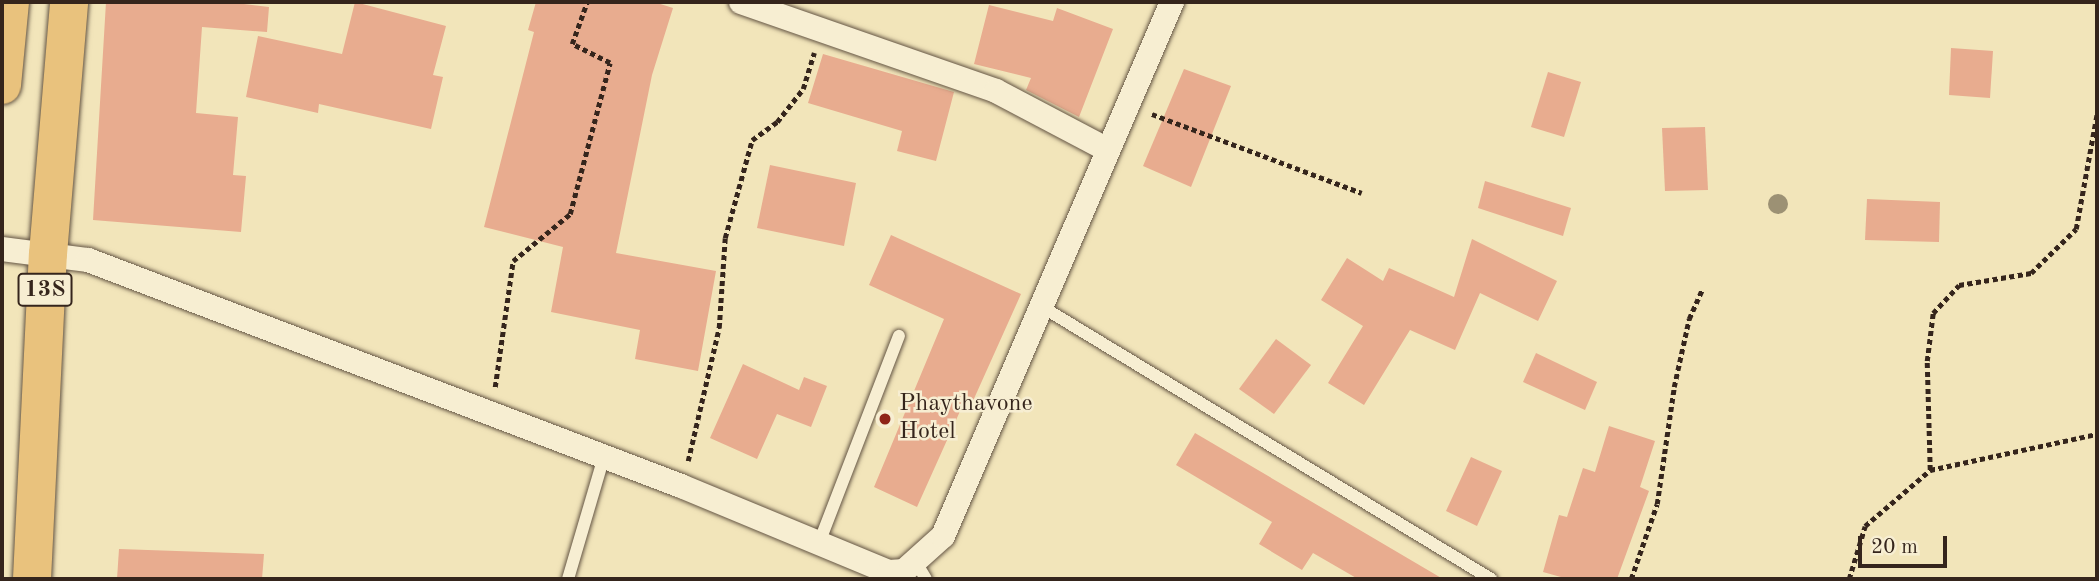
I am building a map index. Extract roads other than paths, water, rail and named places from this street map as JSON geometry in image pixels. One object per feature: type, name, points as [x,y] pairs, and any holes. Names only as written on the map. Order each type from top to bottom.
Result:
[{"type":"highway","points":[[2,85],[10,2]]},
{"type":"highway","name":"13S","points":[[32,579],[48,254],[69,2]]},
{"type":"street","points":[[741,2],[996,90],[1106,149]]},
{"type":"street","points":[[2,249],[88,260],[681,486],[888,572],[922,572],[943,536],[1039,305],[1172,2]]},
{"type":"lane","points":[[1039,305],[1491,579]]},
{"type":"lane","points":[[820,543],[899,336]]},
{"type":"lane","points":[[568,579],[604,457]]},
{"type":"place","name":"Phaythavone Hotel","points":[[885,419]]}]
